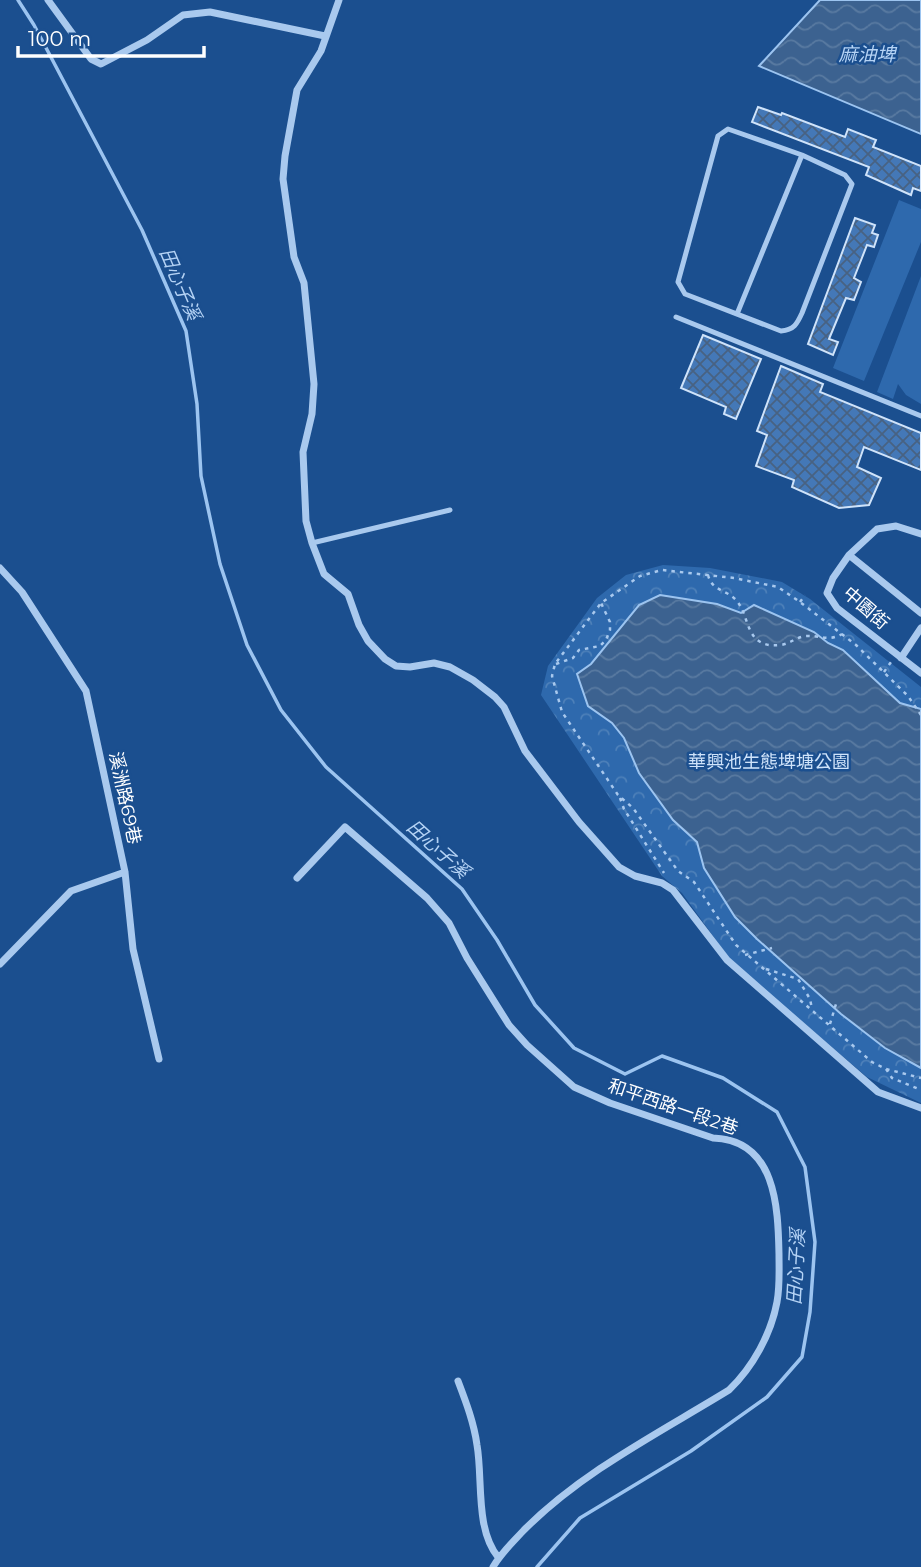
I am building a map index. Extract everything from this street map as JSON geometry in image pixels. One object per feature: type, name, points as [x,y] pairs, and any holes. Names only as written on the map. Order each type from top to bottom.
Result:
[{"type":"street","points":[[48,0],[91,59],[101,64],[147,40],[183,15],[210,12],[325,36]]},
{"type":"street","points":[[339,0],[321,51],[297,90],[283,180],[294,257],[304,283],[314,384],[312,414],[303,452],[306,521],[324,574],[348,594],[368,641],[385,659],[396,666],[434,663],[450,667],[495,697],[504,707],[525,751],[579,822],[619,867],[635,876],[662,883],[673,890],[727,960],[878,1092],[921,1108]]},
{"type":"street","points":[[921,534],[896,526],[877,529],[849,555],[921,613]]},
{"type":"street","name":"中園街","points":[[849,555],[833,578],[827,593],[837,608],[921,673]]},
{"type":"street","name":"溪洲路69巷","points":[[0,568],[22,592],[86,691],[125,872],[134,949],[159,1059]]},
{"type":"street","points":[[901,658],[921,628]]},
{"type":"street","name":"和平西路一段2巷","points":[[297,878],[345,827],[427,898],[449,923],[473,968],[509,1025],[574,1087],[610,1103],[713,1138],[722,1138],[749,1150],[765,1168],[775,1193],[778,1216],[777,1304],[745,1375],[729,1390],[572,1488],[544,1510],[498,1557],[493,1567]]},
{"type":"street","points":[[0,964],[71,891],[125,872]]},
{"type":"street","points":[[458,1381],[474,1424],[481,1498],[490,1547],[498,1557]]},
{"type":"lane","points":[[728,129],[802,155],[845,174],[852,184],[797,326],[781,331],[685,294],[678,282],[718,136],[728,129]]},
{"type":"lane","points":[[737,314],[802,155]]},
{"type":"lane","points":[[676,317],[921,416]]},
{"type":"lane","points":[[312,543],[450,510]]},
{"type":"path","points":[[668,877],[647,849],[618,795],[562,712],[552,676],[555,664],[601,603],[631,580],[662,570],[778,587],[843,634],[908,696],[921,715]]},
{"type":"path","points":[[708,575],[715,588],[738,602],[749,630],[764,643],[776,646],[800,637],[824,639],[843,634]]},
{"type":"path","points":[[800,602],[805,596]]},
{"type":"path","points":[[555,664],[573,658],[579,650],[600,646],[606,640],[610,622],[601,603]]},
{"type":"path","points":[[884,672],[891,662]]},
{"type":"path","points":[[618,795],[633,808],[678,871],[694,882],[745,955],[872,1062],[886,1069],[921,1078]]},
{"type":"path","points":[[745,955],[772,947]]},
{"type":"path","points":[[763,969],[798,979],[810,999],[813,1012]]},
{"type":"path","points":[[829,1025],[836,1004]]},
{"type":"path","points":[[886,1069],[892,1078],[921,1090]]},
{"type":"green space","points":[[899,200],[921,209],[921,242],[864,381],[833,368]]},
{"type":"green space","points":[[921,276],[921,404],[906,395],[898,384],[893,399],[877,392]]},
{"type":"green space","name":"華興池生態埤塘公園","points":[[663,565],[710,568],[782,582],[810,599],[921,687],[921,1103],[867,1077],[732,962],[682,893],[662,876],[541,695],[548,666],[597,598],[626,575]]},
{"type":"water","name":"麻油埤","points":[[820,0],[921,0],[921,134],[759,66]]},
{"type":"water","name":"華興池生態埤塘公園","points":[[660,595],[717,604],[741,613],[754,605],[814,632],[843,650],[900,703],[921,709],[921,1068],[885,1048],[841,1014],[735,917],[704,868],[697,842],[673,820],[639,773],[624,738],[612,723],[588,706],[577,674],[591,664],[639,605]]},
{"type":"building","points":[[758,107],[781,115],[782,113],[845,137],[848,129],[876,140],[873,147],[921,166],[921,191],[913,188],[911,195],[866,175],[869,167],[752,122]]},
{"type":"building","points":[[855,218],[875,225],[872,233],[878,235],[874,247],[867,245],[854,278],[861,282],[854,300],[846,298],[829,339],[838,342],[833,355],[808,344]]},
{"type":"building","points":[[703,335],[761,359],[736,419],[724,414],[726,407],[681,388]]},
{"type":"building","points":[[781,366],[823,384],[820,392],[921,433],[921,470],[864,447],[857,467],[881,478],[869,505],[839,508],[792,487],[794,480],[756,466],[767,435],[757,431]]},
{"type":"waterway","name":"田心子溪","points":[[18,0],[34,25],[142,230],[186,331],[197,404],[201,476],[220,564],[247,645],[281,710],[326,767],[462,889],[497,940],[535,1005],[574,1048],[625,1074],[662,1056],[723,1078],[777,1112],[805,1167],[815,1242],[810,1312],[802,1357],[767,1397],[691,1451],[580,1518],[537,1567]]}]
